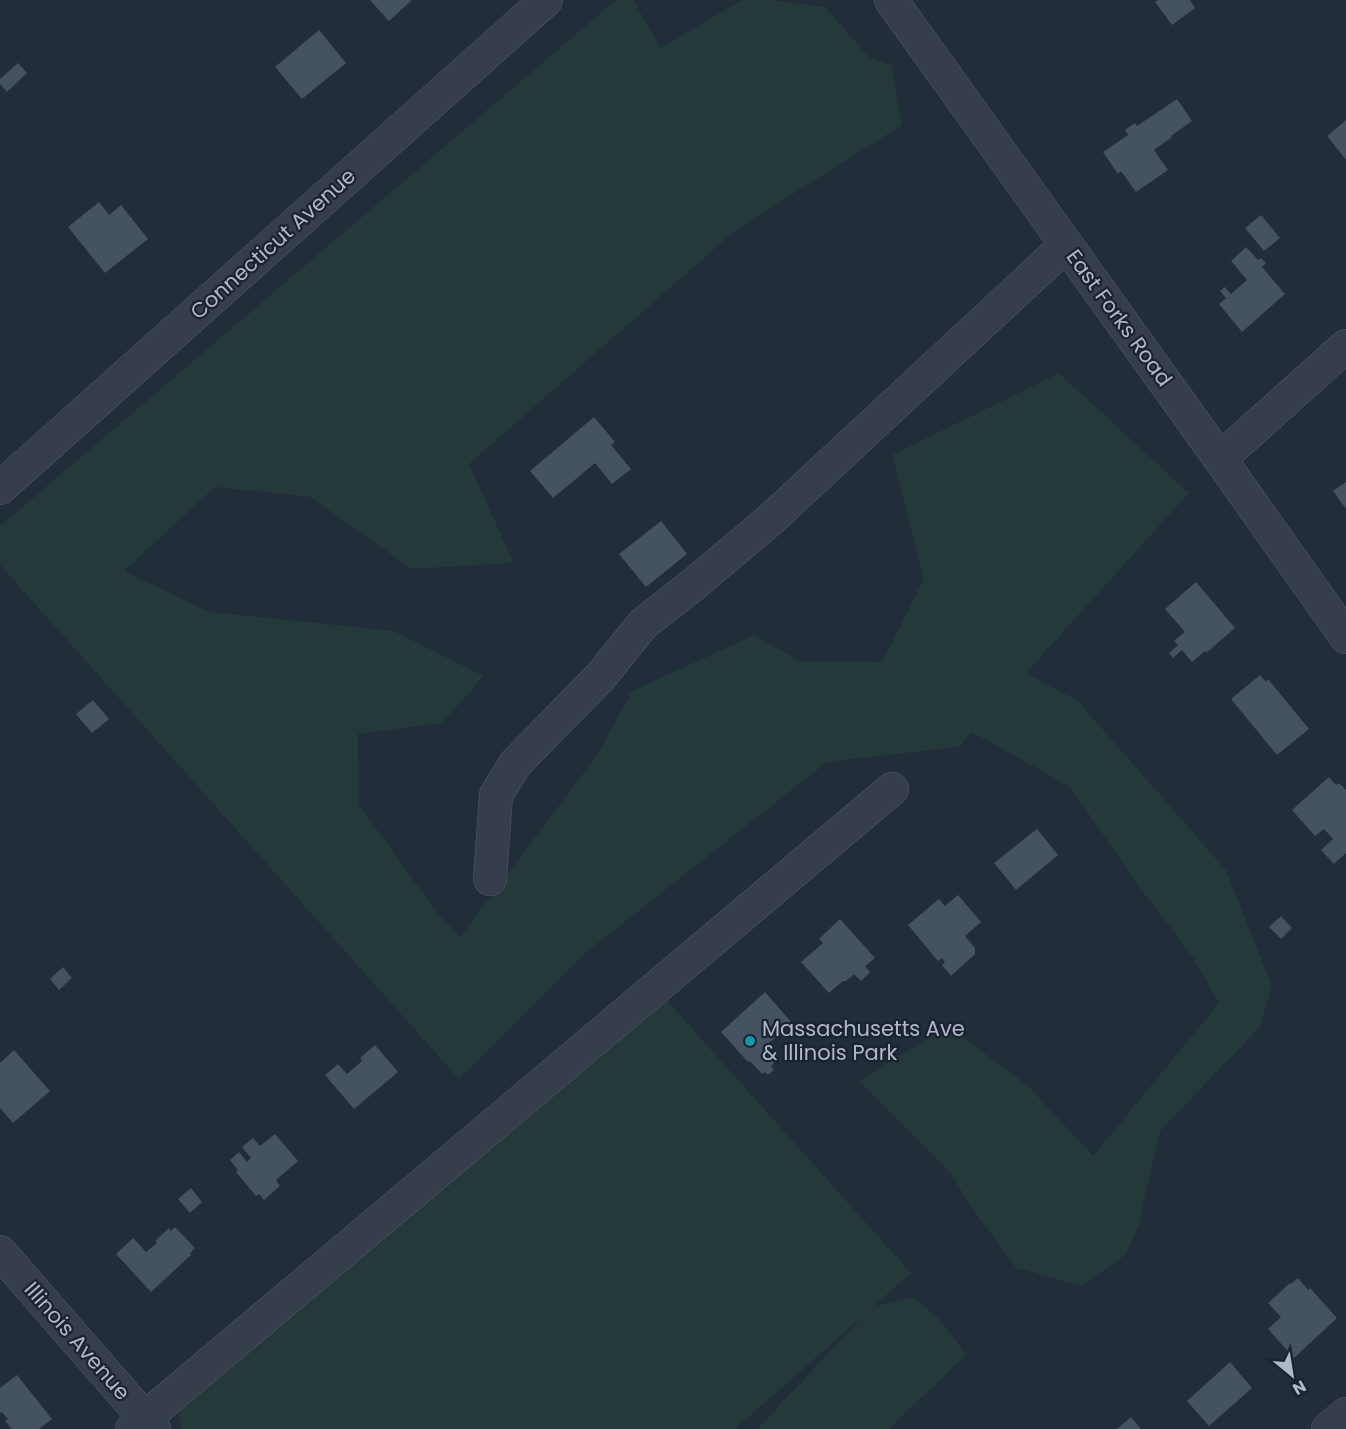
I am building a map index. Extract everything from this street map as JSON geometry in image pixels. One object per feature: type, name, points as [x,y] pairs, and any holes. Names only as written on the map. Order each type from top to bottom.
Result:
[{"type":"street","name":"Connecticut Avenue","points":[[0,488],[546,0]]},
{"type":"street","name":"East Forks Road","points":[[891,0],[1346,637]]},
{"type":"street","points":[[490,879],[496,795],[515,764],[601,676],[643,624],[770,520],[1066,244]]},
{"type":"street","points":[[1220,459],[1346,346]]},
{"type":"street","points":[[143,1425],[892,789]]},
{"type":"street","name":"Illinois Avenue","points":[[0,1252],[143,1425]]},
{"type":"street","points":[[1328,1429],[1346,1414]]},
{"type":"green space","points":[[616,0],[633,0],[661,48],[742,0],[772,0],[825,7],[869,57],[891,65],[902,125],[736,230],[469,464],[514,563],[412,569],[310,497],[215,487],[124,571],[209,612],[394,631],[484,676],[442,723],[358,734],[359,805],[436,911],[460,937],[597,755],[632,691],[754,635],[800,661],[882,662],[924,579],[892,455],[1059,373],[1189,493],[1026,673],[1078,701],[1226,870],[1272,986],[1260,1027],[1160,1131],[1138,1228],[1125,1255],[1082,1286],[1016,1268],[972,1208],[951,1174],[859,1081],[948,1026],[1028,1086],[1093,1156],[1219,1003],[1192,956],[1140,888],[1070,787],[972,732],[959,747],[827,762],[583,955],[459,1079],[0,565],[0,526]]},
{"type":"green space","points":[[664,997],[911,1273],[873,1307],[912,1297],[940,1319],[966,1355],[889,1429],[757,1429],[864,1315],[735,1429],[181,1429],[177,1402]]},
{"type":"building","points":[[370,0],[412,0],[389,21]]},
{"type":"building","points":[[1158,0],[1190,0],[1195,8],[1172,25],[1155,2]]},
{"type":"building","points":[[319,30],[346,63],[302,99],[275,67]]},
{"type":"building","points":[[18,63],[27,73],[7,92],[0,84],[0,79]]},
{"type":"building","points":[[1177,99],[1192,121],[1154,150],[1168,170],[1136,192],[1121,171],[1118,174],[1103,152],[1128,135],[1125,130],[1135,123],[1137,126]]},
{"type":"building","points":[[1346,120],[1346,160],[1327,136]]},
{"type":"building","points":[[99,202],[109,215],[121,205],[148,239],[105,273],[68,227]]},
{"type":"building","points":[[1261,215],[1280,238],[1264,251],[1245,228]]},
{"type":"building","points":[[1246,247],[1258,260],[1261,258],[1266,263],[1262,267],[1285,294],[1242,332],[1219,304],[1226,298],[1220,291],[1225,287],[1231,294],[1247,280],[1231,261]]},
{"type":"building","points":[[594,417],[615,442],[611,445],[631,469],[612,484],[595,463],[553,498],[530,471]]},
{"type":"building","points":[[1346,482],[1346,509],[1333,491]]},
{"type":"building","points":[[661,521],[687,554],[646,587],[619,554]]},
{"type":"building","points":[[1196,582],[1235,628],[1192,662],[1182,650],[1173,658],[1169,653],[1178,645],[1174,641],[1185,632],[1165,609]]},
{"type":"building","points":[[1260,675],[1266,682],[1268,679],[1309,729],[1277,755],[1231,699]]},
{"type":"building","points":[[93,700],[109,719],[92,733],[76,714]]},
{"type":"building","points":[[1329,777],[1336,785],[1339,783],[1346,790],[1346,853],[1334,864],[1321,850],[1333,839],[1324,829],[1315,836],[1292,810]]},
{"type":"building","points":[[1037,829],[1058,855],[1016,890],[994,863]]},
{"type":"building","points":[[958,895],[981,922],[965,936],[975,948],[975,954],[951,976],[942,965],[945,962],[942,958],[938,961],[908,925],[939,899],[945,906]]},
{"type":"building","points":[[1281,916],[1292,928],[1281,939],[1269,927]]},
{"type":"building","points":[[840,919],[875,958],[865,966],[870,972],[861,981],[854,974],[829,993],[801,962],[823,943],[819,939]]},
{"type":"building","points":[[63,967],[72,978],[59,990],[50,979]]},
{"type":"building","name":"Massachusetts Ave & Illinois Park","points":[[765,992],[792,1023],[762,1049],[774,1063],[771,1066],[774,1070],[768,1075],[765,1072],[762,1074],[750,1061],[748,1062],[721,1032]]},
{"type":"building","points":[[375,1045],[398,1072],[354,1109],[325,1075],[338,1064],[347,1074]]},
{"type":"building","points":[[14,1050],[50,1091],[13,1123],[0,1108],[0,1063]]},
{"type":"building","points":[[275,1134],[298,1161],[276,1180],[280,1186],[264,1200],[259,1194],[256,1196],[236,1172],[238,1170],[230,1160],[239,1152],[247,1162],[251,1158],[242,1147],[253,1138],[260,1146]]},
{"type":"building","points":[[191,1188],[202,1202],[190,1213],[178,1199]]},
{"type":"building","points":[[175,1227],[195,1248],[190,1253],[191,1255],[151,1292],[116,1254],[133,1238],[146,1252],[169,1228],[171,1231]]},
{"type":"building","points":[[1298,1278],[1337,1318],[1294,1358],[1268,1329],[1281,1317],[1268,1303]]},
{"type":"building","points":[[1230,1362],[1252,1388],[1209,1426],[1187,1401]]},
{"type":"building","points":[[17,1375],[52,1419],[39,1429],[12,1429],[5,1421],[8,1419],[2,1412],[0,1413],[0,1388]]},
{"type":"building","points":[[1131,1417],[1141,1429],[1117,1429]]},
{"type":"place","name":"Massachusetts Ave & Illinois Park","points":[[750,1041]]}]
